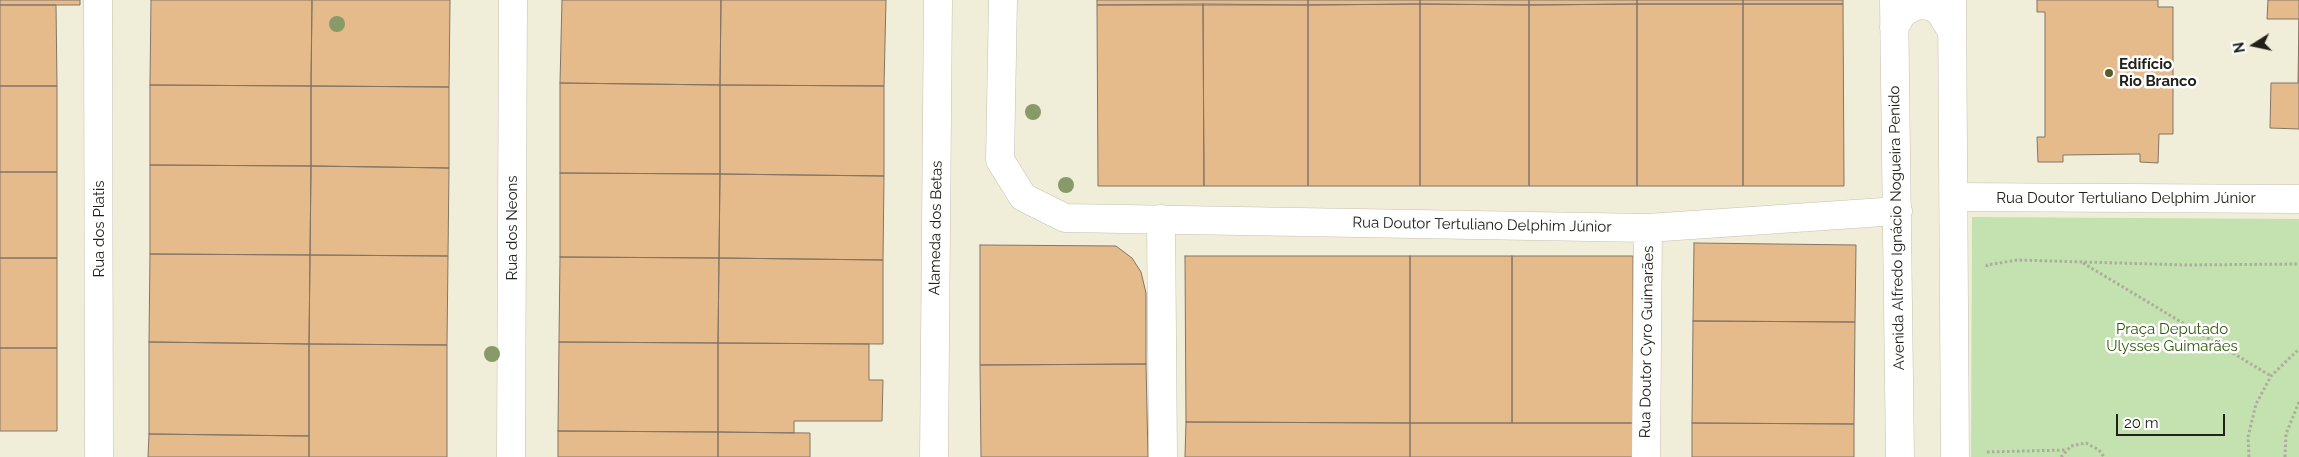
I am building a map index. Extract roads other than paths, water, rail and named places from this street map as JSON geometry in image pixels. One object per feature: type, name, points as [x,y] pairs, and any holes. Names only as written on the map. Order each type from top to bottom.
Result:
[{"type":"street","name":"Rua dos Platis","points":[[98,0],[99,457]]},
{"type":"street","name":"Rua dos Neons","points":[[511,457],[513,0]]},
{"type":"street","name":"Alameda dos Betas","points":[[934,457],[938,0]]},
{"type":"street","name":"Rua Doutor Tertuliano Delphim Júnior","points":[[1003,0],[1000,160],[1023,197],[1066,218],[1648,228],[1898,211]]},
{"type":"street","name":"Avenida Alfredo Ignácio Nogueira Penido","points":[[1894,0],[1900,457]]},
{"type":"street","points":[[1952,0],[1954,197],[1968,455]]},
{"type":"street","points":[[1894,27],[1903,13],[1915,6],[1926,5],[1939,10],[1951,30]]},
{"type":"street","name":"Rua Doutor Tertuliano Delphim Júnior","points":[[1954,197],[2299,199]]},
{"type":"street","points":[[1161,219],[1163,457]]},
{"type":"street","name":"Rua Doutor Cyro Guimarães","points":[[1646,457],[1648,228]]},
{"type":"place","name":"Edifício Rio Branco","points":[[2109,73]]},
{"type":"park label","name":"Praça Deputado Ulysses Guimarães","points":[[2172,338]]}]
